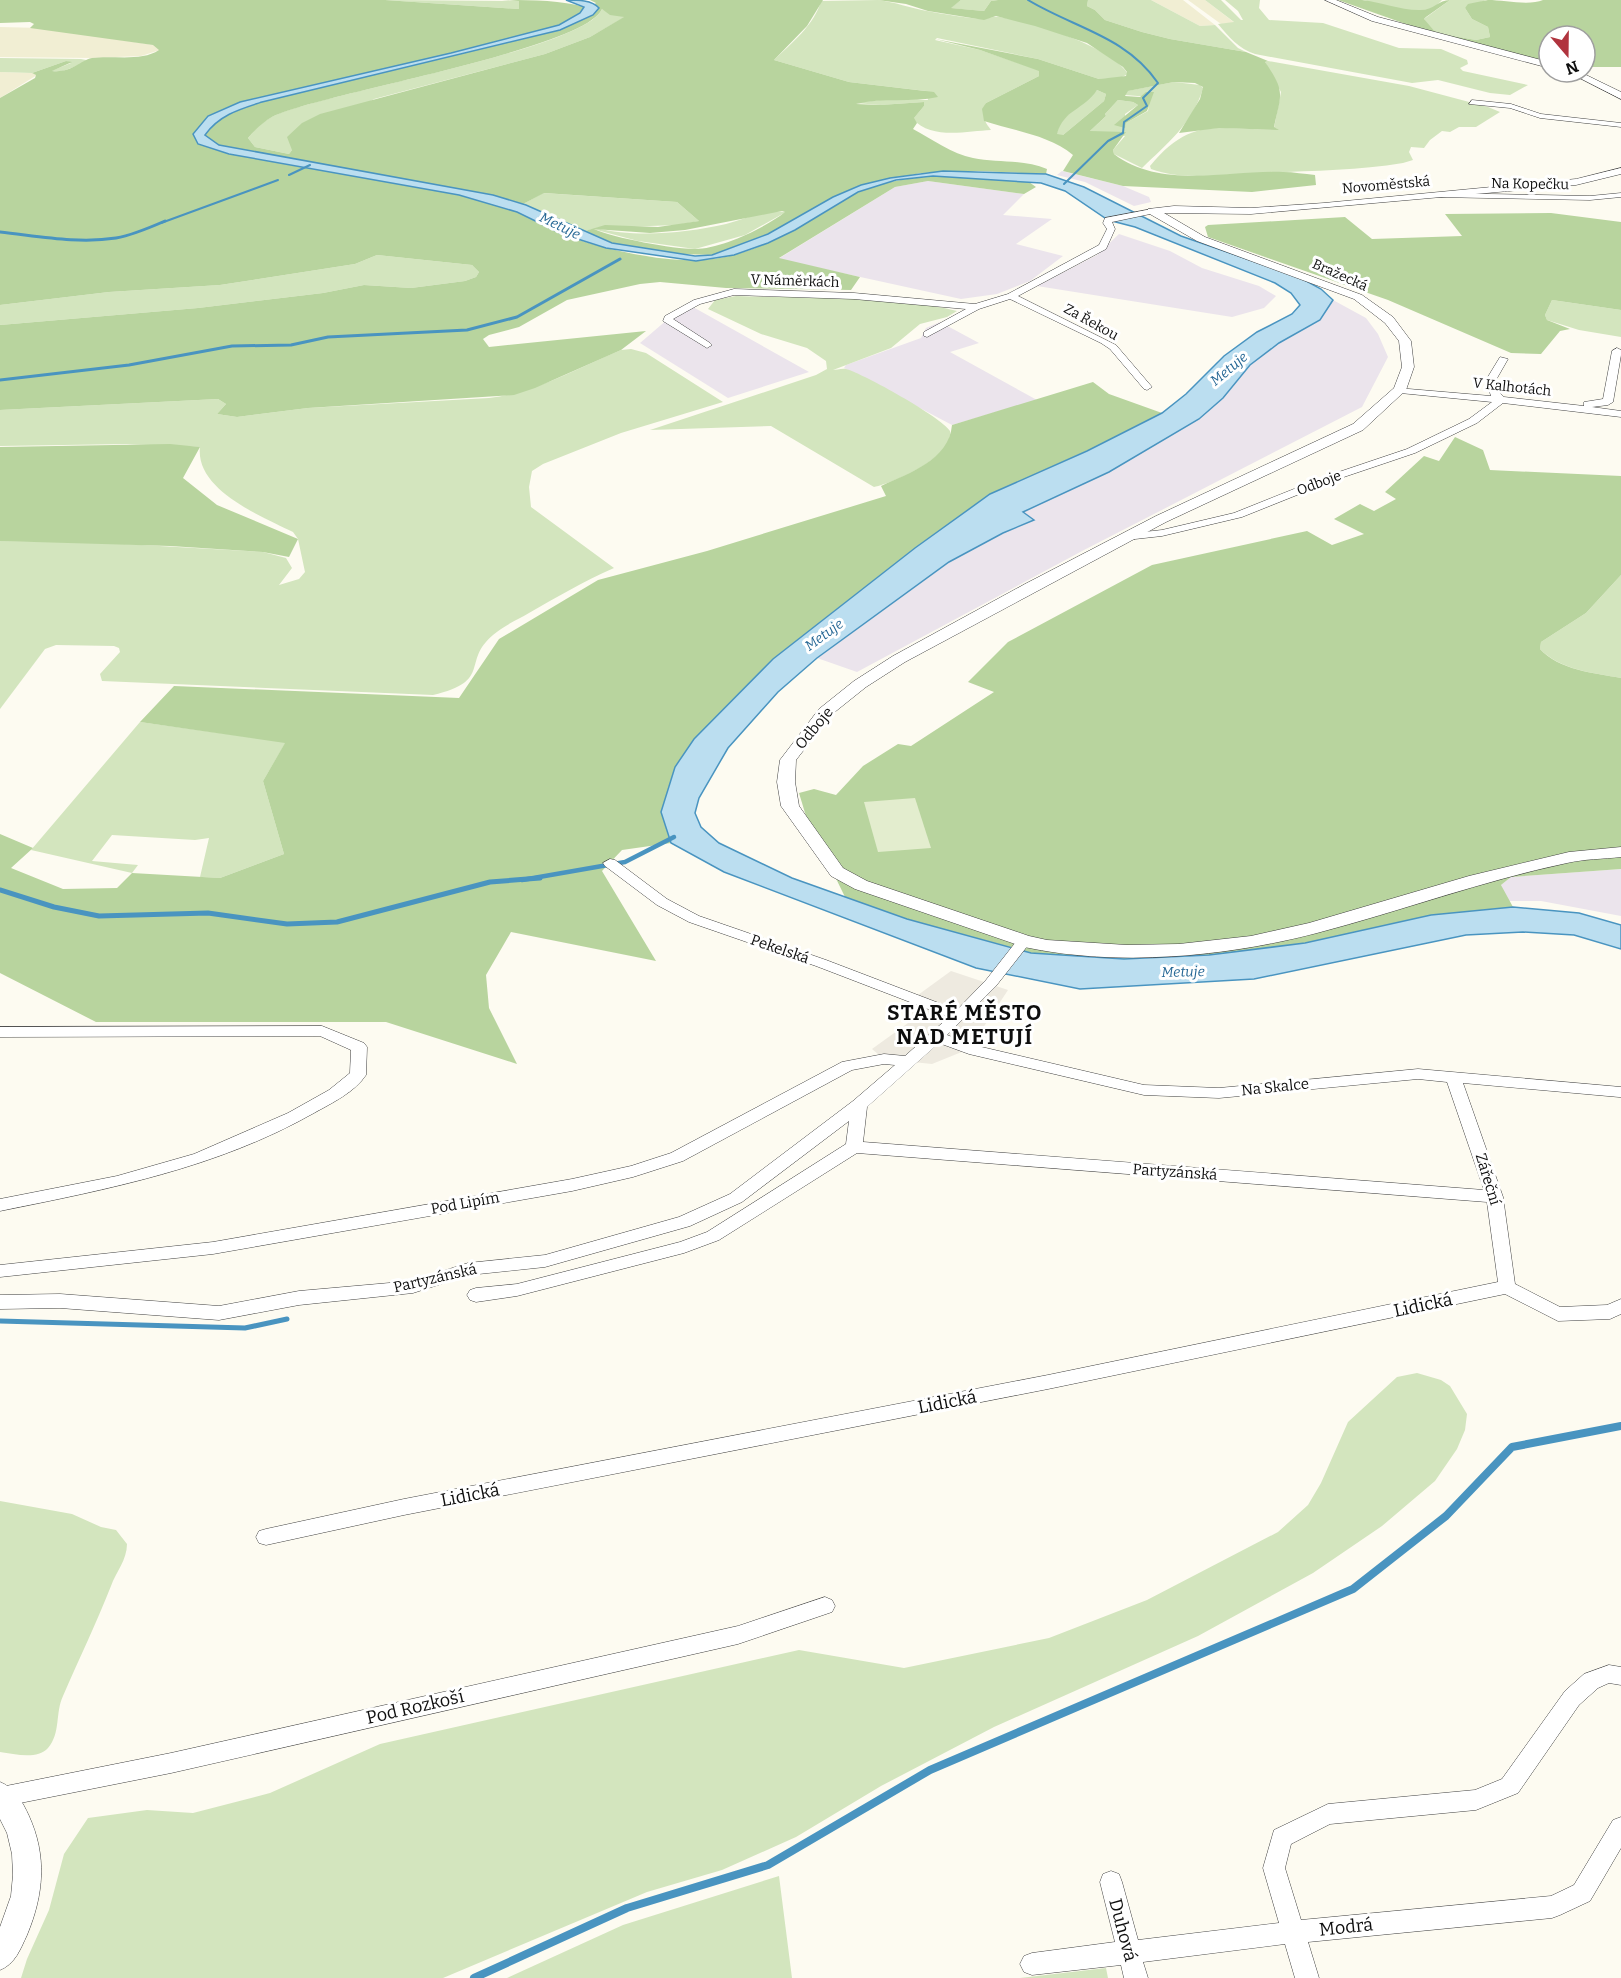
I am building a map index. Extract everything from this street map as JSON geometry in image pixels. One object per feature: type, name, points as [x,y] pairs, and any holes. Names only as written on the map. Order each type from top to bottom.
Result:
[{"type":"street","points":[[1329,0],[1375,19],[1537,62]]},
{"type":"street","points":[[1597,84],[1621,96]]},
{"type":"street","points":[[1472,102],[1511,106],[1540,116],[1621,125]]},
{"type":"street","name":"Novoměstská","points":[[1147,212],[1174,209],[1251,211],[1439,195],[1576,182],[1621,171]]},
{"type":"street","name":"Na Kopečku","points":[[1439,195],[1590,198],[1621,195]]},
{"type":"street","name":"V Náměrkách","points":[[927,334],[976,308],[1011,296],[1103,247],[1111,229],[1107,223],[1108,220],[1147,212]]},
{"type":"street","name":"Bražecká","points":[[1147,212],[1201,239],[1358,297],[1389,320],[1405,341],[1408,367],[1400,390]]},
{"type":"street","name":"V Náměrkách","points":[[707,345],[678,328],[668,318],[697,302],[734,292],[854,296],[976,308]]},
{"type":"street","name":"Za Řekou","points":[[1011,296],[1113,347],[1147,387]]},
{"type":"street","points":[[1567,406],[1608,402],[1617,351]]},
{"type":"street","points":[[1501,400],[1494,393],[1491,380],[1503,359]]},
{"type":"street","name":"V Kalhotách","points":[[1400,390],[1567,406],[1621,414]]},
{"type":"street","name":"Odboje","points":[[1400,390],[1358,427],[1161,519],[1030,586],[899,658],[860,684],[825,712],[788,760],[786,782],[790,806],[837,872],[861,885],[1021,944],[1072,949],[1179,950],[1251,942],[1313,928],[1475,880],[1569,856],[1621,852]]},
{"type":"street","name":"Odboje","points":[[1126,537],[1162,533],[1238,515],[1328,479],[1411,451],[1473,421],[1501,400]]},
{"type":"street","name":"Pekelská","points":[[610,863],[662,902],[694,919],[821,963],[960,1016]]},
{"type":"street","name":"Partyzánská","points":[[0,1302],[60,1302],[219,1313],[299,1298],[413,1287],[468,1269],[545,1261],[684,1222],[736,1198],[859,1105],[906,1061],[960,1016],[991,983],[1021,944]]},
{"type":"street","points":[[0,1032],[322,1031],[359,1047],[358,1076],[336,1094],[283,1122],[200,1158],[117,1182],[0,1205]]},
{"type":"street","name":"Na Skalce","points":[[937,1037],[981,1052],[1144,1090],[1219,1093],[1418,1074],[1619,1092]]},
{"type":"street","name":"Pod Lipím","points":[[0,1271],[213,1248],[572,1185],[633,1172],[677,1157],[848,1066],[875,1059],[906,1061]]},
{"type":"street","name":"Zářeční","points":[[1453,1076],[1495,1197],[1507,1287]]},
{"type":"street","points":[[854,1147],[859,1105]]},
{"type":"street","name":"Partyzánská","points":[[476,1295],[517,1290],[684,1247],[713,1236],[854,1147],[1495,1197]]},
{"type":"street","points":[[1507,1287],[1558,1314],[1610,1312],[1621,1306]]},
{"type":"street","name":"Lidická","points":[[266,1537],[404,1507],[1048,1382],[1507,1287]]},
{"type":"street","name":"Pod Rozkoší","points":[[1,1796],[171,1763],[738,1635],[825,1606]]},
{"type":"street","points":[[1307,1978],[1274,1868],[1282,1837],[1328,1814],[1476,1800],[1510,1786],[1572,1698],[1591,1681],[1609,1674],[1621,1676]]},
{"type":"street","points":[[0,1955],[23,1911],[28,1885],[26,1842],[12,1812],[1,1796]]},
{"type":"street","name":"Modrá","points":[[1032,1964],[1294,1932],[1552,1907],[1582,1893],[1621,1827]]},
{"type":"street","name":"Duhová","points":[[1111,1882],[1136,1978]]},
{"type":"shaded area","points":[[1151,0],[1183,0],[1215,25],[1200,26]]},
{"type":"shaded area","points":[[1188,0],[1205,0],[1235,23],[1221,24]]},
{"type":"shaded area","points":[[0,27],[42,28],[154,45],[160,50],[141,56],[0,57]]},
{"type":"shaded area","points":[[0,72],[32,73],[37,75],[0,98]]},
{"type":"shaded area","points":[[1062,171],[1123,186],[1149,197],[1151,202],[1134,206],[1085,182],[1057,175]]},
{"type":"shaded area","points":[[928,181],[1024,194],[1003,215],[1052,219],[1016,244],[1063,256],[1030,281],[997,294],[961,299],[778,259],[895,187]]},
{"type":"shaded area","points":[[1119,234],[1170,251],[1202,268],[1259,286],[1276,296],[1264,308],[1232,317],[1037,286],[1097,255]]},
{"type":"shaded area","points":[[1333,300],[1366,318],[1378,334],[1388,357],[1362,407],[1084,550],[857,672],[817,658],[949,562],[1033,520],[1022,512],[1109,472],[1199,419],[1223,398],[1250,365],[1279,343],[1320,320]]},
{"type":"shaded area","points":[[693,307],[809,372],[728,398],[640,343],[668,319]]},
{"type":"shaded area","points":[[940,322],[979,343],[950,352],[1037,400],[952,425],[844,368],[846,365],[921,338],[926,328]]},
{"type":"shaded area","points":[[1621,869],[1621,916],[1541,901],[1508,901],[1501,885],[1511,877]]},
{"type":"shaded area","points":[[951,971],[1008,990],[969,1049],[932,1064],[884,1059],[872,1049],[915,1018],[907,1003]]},
{"type":"green space","points":[[0,0],[385,0],[519,9],[519,1],[502,0],[523,0],[584,7],[580,13],[559,25],[451,53],[240,102],[208,116],[193,134],[217,150],[229,154],[459,195],[495,204],[522,213],[575,239],[628,253],[683,260],[731,256],[777,239],[859,192],[901,180],[943,176],[965,177],[1029,182],[1036,187],[1024,194],[928,181],[895,187],[779,258],[860,277],[851,290],[726,288],[660,282],[640,284],[567,300],[519,327],[489,335],[483,339],[489,347],[646,331],[621,350],[514,395],[308,408],[237,417],[217,414],[226,404],[218,399],[0,410],[0,325],[198,308],[323,293],[364,285],[411,288],[465,281],[476,277],[479,272],[472,265],[377,255],[355,264],[220,285],[109,292],[0,305],[0,98],[35,78],[36,75],[32,73],[66,61],[72,62],[52,71],[70,69],[92,58],[144,56],[159,50],[153,45],[30,28],[34,24],[30,22],[0,23]]},
{"type":"green space","points":[[385,0],[519,1],[519,9]]},
{"type":"green space","points":[[590,0],[823,0],[807,26],[774,60],[849,82],[934,92],[938,97],[856,104],[924,102],[924,106],[914,118],[917,123],[913,129],[965,156],[1038,166],[1047,169],[1046,174],[978,171],[921,173],[861,185],[833,197],[768,234],[712,255],[680,254],[612,243],[585,231],[605,225],[658,227],[699,221],[677,202],[544,193],[523,204],[493,195],[219,145],[205,135],[223,118],[262,102],[560,30],[596,3]],"holes":[[[602,9],[610,15],[624,17],[590,37],[545,54],[320,114],[302,123],[287,137],[292,150],[289,154],[255,147],[248,138],[257,128],[276,115],[305,105],[505,54],[551,39],[585,24]],[[785,212],[755,231],[730,242],[706,248],[685,249],[659,245],[594,229],[650,233],[685,230]]]},
{"type":"green space","points":[[878,0],[954,16],[982,19],[1000,17],[1031,24],[1088,45],[1119,64],[1128,74],[1120,78],[1099,79],[1038,59],[937,38],[935,40],[980,50],[1039,70],[1039,76],[986,103],[984,117],[991,130],[950,133],[929,130],[913,119],[924,106],[924,102],[880,105],[855,103],[880,100],[928,100],[926,91],[849,82],[774,60],[808,26],[821,1]]},
{"type":"green space","points":[[878,0],[961,0],[951,8],[984,11],[991,1],[998,0],[1088,0],[1087,6],[1105,20],[1170,39],[1246,52],[1268,61],[1265,62],[1276,80],[1280,93],[1274,127],[1279,130],[1219,128],[1179,133],[1200,99],[1203,87],[1195,83],[1174,82],[1128,91],[1125,96],[1140,97],[1146,92],[1154,92],[1147,111],[1126,123],[1125,128],[1114,125],[1138,105],[1118,100],[1105,114],[1106,116],[1090,131],[1126,132],[1113,150],[1114,154],[1133,165],[1153,172],[1196,176],[1291,172],[1315,175],[1316,185],[1252,192],[1123,186],[1063,171],[1073,155],[1064,148],[1031,134],[984,121],[982,109],[986,103],[1039,76],[1039,71],[980,50],[935,39],[1038,59],[1099,79],[1126,76],[1127,72],[1123,67],[1087,43],[1035,26],[996,16],[984,20],[928,11],[906,4]],"holes":[[[1097,90],[1106,94],[1104,101],[1063,135],[1057,134],[1064,119],[1092,97]]]},
{"type":"green space","points":[[961,0],[998,0],[991,1],[984,11],[950,8]]},
{"type":"green space","points":[[1088,0],[1151,0],[1200,26],[1215,25],[1238,48],[1246,52],[1170,39],[1105,20],[1087,6]]},
{"type":"green space","points":[[1205,0],[1221,0],[1243,20],[1238,11],[1225,0],[1260,0],[1259,8],[1269,20],[1323,23],[1399,48],[1441,49],[1467,60],[1468,64],[1460,68],[1463,71],[1528,85],[1510,95],[1490,93],[1438,80],[1412,83],[1255,54],[1239,45],[1226,33],[1218,24],[1234,22]]},
{"type":"green space","points":[[1338,0],[1362,0],[1404,9],[1424,10],[1450,0],[1424,19],[1436,33],[1476,40],[1490,37],[1488,27],[1472,19],[1465,8],[1468,4],[1488,0],[1524,3],[1543,0],[1621,0],[1621,67],[1597,67],[1597,24],[1537,24],[1537,59],[1434,34]]},
{"type":"green space","points":[[1364,0],[1442,0],[1431,9],[1416,11]]},
{"type":"green space","points":[[1450,0],[1486,0],[1465,8],[1472,19],[1488,27],[1490,37],[1476,40],[1436,33],[1427,25],[1424,19]]},
{"type":"green space","points":[[602,9],[625,17],[590,37],[545,54],[374,99],[289,154],[255,147],[248,138],[264,122],[276,115],[305,105],[506,54],[552,39],[586,24]]},
{"type":"green space","points":[[0,58],[86,60],[85,63],[63,71],[51,71],[71,63],[66,61],[32,73],[0,72]]},
{"type":"green space","points":[[1265,62],[1409,86],[1500,112],[1476,127],[1459,127],[1450,132],[1442,131],[1424,148],[1411,147],[1409,152],[1413,160],[1385,166],[1203,176],[1176,175],[1151,169],[1150,166],[1166,149],[1180,138],[1194,132],[1223,128],[1277,129],[1274,128],[1281,92]]},
{"type":"green space","points":[[1174,82],[1200,85],[1203,88],[1199,101],[1186,122],[1170,141],[1142,168],[1114,154],[1113,150],[1125,136],[1089,132],[1106,116],[1105,114],[1118,100],[1138,105],[1125,114],[1125,127],[1126,123],[1148,111],[1150,97],[1125,95],[1127,91]]},
{"type":"green space","points":[[1097,90],[1106,94],[1104,101],[1063,135],[1056,135],[1061,121]]},
{"type":"green space","points":[[543,193],[677,202],[699,221],[677,225],[596,228],[628,233],[694,230],[726,224],[763,213],[786,212],[745,235],[695,249],[638,241],[593,229],[585,231],[523,204]]},
{"type":"green space","points":[[1551,213],[1621,222],[1621,310],[1552,300],[1545,315],[1547,320],[1570,329],[1560,331],[1541,354],[1511,353],[1388,300],[1208,237],[1205,227],[1345,217],[1372,239],[1462,236],[1445,214]]},
{"type":"green space","points":[[377,255],[472,265],[479,272],[476,277],[465,281],[411,288],[364,285],[323,293],[198,308],[0,325],[0,305],[109,292],[220,285],[355,264]]},
{"type":"green space","points":[[736,296],[875,299],[930,305],[957,311],[947,317],[920,324],[891,348],[833,370],[844,369],[869,379],[932,416],[950,431],[948,441],[942,450],[933,459],[909,474],[874,487],[771,426],[650,430],[816,375],[827,369],[826,361],[807,348],[761,334],[708,309],[715,300]]},
{"type":"green space","points":[[1552,300],[1621,310],[1621,337],[1579,330],[1547,320],[1545,315]]},
{"type":"green space","points":[[631,349],[646,353],[723,402],[621,433],[543,464],[532,471],[529,487],[531,507],[614,568],[571,589],[497,632],[484,645],[474,670],[463,684],[433,695],[102,681],[100,674],[120,652],[119,648],[56,645],[45,649],[0,709],[0,541],[89,542],[263,552],[286,558],[292,568],[279,585],[299,579],[305,572],[298,539],[293,532],[248,509],[219,489],[208,476],[201,462],[200,447],[127,444],[0,446],[0,410],[218,399],[226,404],[217,414],[237,417],[308,408],[489,398],[541,385],[621,350]]},
{"type":"green space","points":[[1093,382],[1109,394],[1162,413],[1093,448],[990,494],[915,548],[773,659],[694,739],[675,767],[661,812],[671,843],[622,850],[602,871],[656,961],[511,932],[486,975],[489,1008],[517,1064],[386,1022],[96,1022],[0,973],[0,834],[33,848],[11,868],[63,889],[117,888],[132,873],[220,878],[284,854],[263,781],[285,743],[140,722],[174,686],[459,698],[499,639],[598,580],[707,551],[886,496],[881,486],[926,464],[936,456],[944,447],[952,425]]},
{"type":"green space","points":[[1455,437],[1483,450],[1490,470],[1621,476],[1621,575],[1586,613],[1541,642],[1540,649],[1557,662],[1567,666],[1621,678],[1621,869],[1511,877],[1501,885],[1513,907],[1431,915],[1305,943],[1209,955],[1124,959],[1031,953],[907,919],[845,897],[825,856],[812,836],[799,793],[814,789],[836,795],[863,766],[898,744],[911,746],[994,692],[968,682],[1008,642],[1152,565],[1307,531],[1332,545],[1364,534],[1334,519],[1360,504],[1374,511],[1396,499],[1385,492],[1424,456],[1439,461]]},
{"type":"green space","points":[[170,444],[200,447],[183,478],[217,505],[298,539],[289,557],[263,552],[170,546],[0,541],[0,447]]},
{"type":"green space","points":[[1621,575],[1621,678],[1567,666],[1557,662],[1540,649],[1541,642],[1586,613]]},
{"type":"green space","points":[[140,722],[286,742],[263,781],[284,854],[220,878],[200,877],[209,838],[195,840],[112,835],[92,861],[138,865],[132,873],[31,850]]},
{"type":"green space","points":[[915,798],[931,848],[878,852],[864,802]]},
{"type":"green space","points":[[1417,1373],[1441,1380],[1450,1386],[1467,1414],[1465,1430],[1457,1449],[1435,1481],[1382,1526],[1313,1573],[1198,1636],[994,1727],[881,1786],[796,1837],[722,1870],[647,1892],[443,1978],[21,1978],[49,1910],[64,1854],[88,1818],[147,1810],[193,1813],[270,1793],[380,1744],[799,1650],[904,1668],[1049,1638],[1147,1600],[1278,1532],[1308,1505],[1321,1483],[1348,1422],[1397,1377]]},
{"type":"green space","points":[[0,1501],[72,1514],[101,1527],[116,1530],[127,1544],[123,1561],[63,1696],[55,1736],[48,1748],[32,1755],[0,1752]]},
{"type":"green space","points":[[779,1876],[792,1978],[507,1978],[623,1925]]},
{"type":"green space","points":[[1106,1968],[1108,1978],[1020,1978]]},
{"type":"water","name":"Metuje","points":[[566,0],[589,2],[599,8],[593,15],[560,30],[262,102],[223,118],[205,135],[219,145],[493,195],[526,205],[612,243],[695,256],[712,255],[768,234],[833,197],[861,185],[890,178],[943,171],[1046,174],[1084,187],[1181,236],[1299,277],[1321,289],[1333,300],[1320,320],[1279,343],[1250,365],[1223,398],[1199,419],[1109,472],[1023,512],[1034,520],[1003,533],[949,562],[817,658],[778,692],[728,748],[699,798],[695,813],[701,827],[719,843],[792,878],[907,919],[1031,953],[1124,959],[1209,955],[1305,943],[1431,915],[1513,907],[1579,913],[1621,925],[1621,949],[1574,935],[1523,932],[1466,935],[1254,979],[1080,989],[976,968],[724,872],[671,843],[661,812],[675,767],[694,739],[773,659],[915,548],[990,494],[1087,451],[1162,413],[1186,394],[1224,356],[1257,332],[1292,314],[1300,305],[1291,293],[1275,283],[1135,227],[1108,220],[1065,191],[1041,183],[933,176],[896,180],[858,192],[795,230],[768,243],[734,255],[696,261],[606,248],[562,234],[517,212],[459,195],[229,154],[198,144],[193,134],[208,116],[240,102],[451,53],[559,25],[580,13],[584,7]]},
{"type":"waterway","points":[[1028,0],[1115,43],[1145,67],[1158,83],[1143,98],[1147,106],[1124,122],[1123,133],[1108,141],[1064,184]]},
{"type":"waterway","points":[[289,175],[310,165]]},
{"type":"waterway","points":[[161,223],[278,180]]},
{"type":"waterway","points":[[0,232],[58,239],[102,240],[129,235],[165,221]]},
{"type":"waterway","points":[[0,380],[129,365],[232,346],[291,345],[328,337],[467,330],[517,317],[620,259]]},
{"type":"waterway","points":[[528,879],[625,862],[674,837]]},
{"type":"waterway","points":[[528,879],[540,878]]},
{"type":"waterway","points":[[0,890],[54,907],[99,916],[208,913],[287,924],[337,922],[490,882],[528,879]]},
{"type":"waterway","points":[[522,880],[528,879]]},
{"type":"waterway","points":[[0,1321],[245,1328],[287,1319]]},
{"type":"waterway","points":[[474,1978],[627,1908],[768,1865],[930,1770],[1353,1589],[1446,1516],[1512,1447],[1621,1426]]},
{"type":"district","name":"STARÉ MĚSTO NAD METUJÍ","points":[[965,1025]]}]
